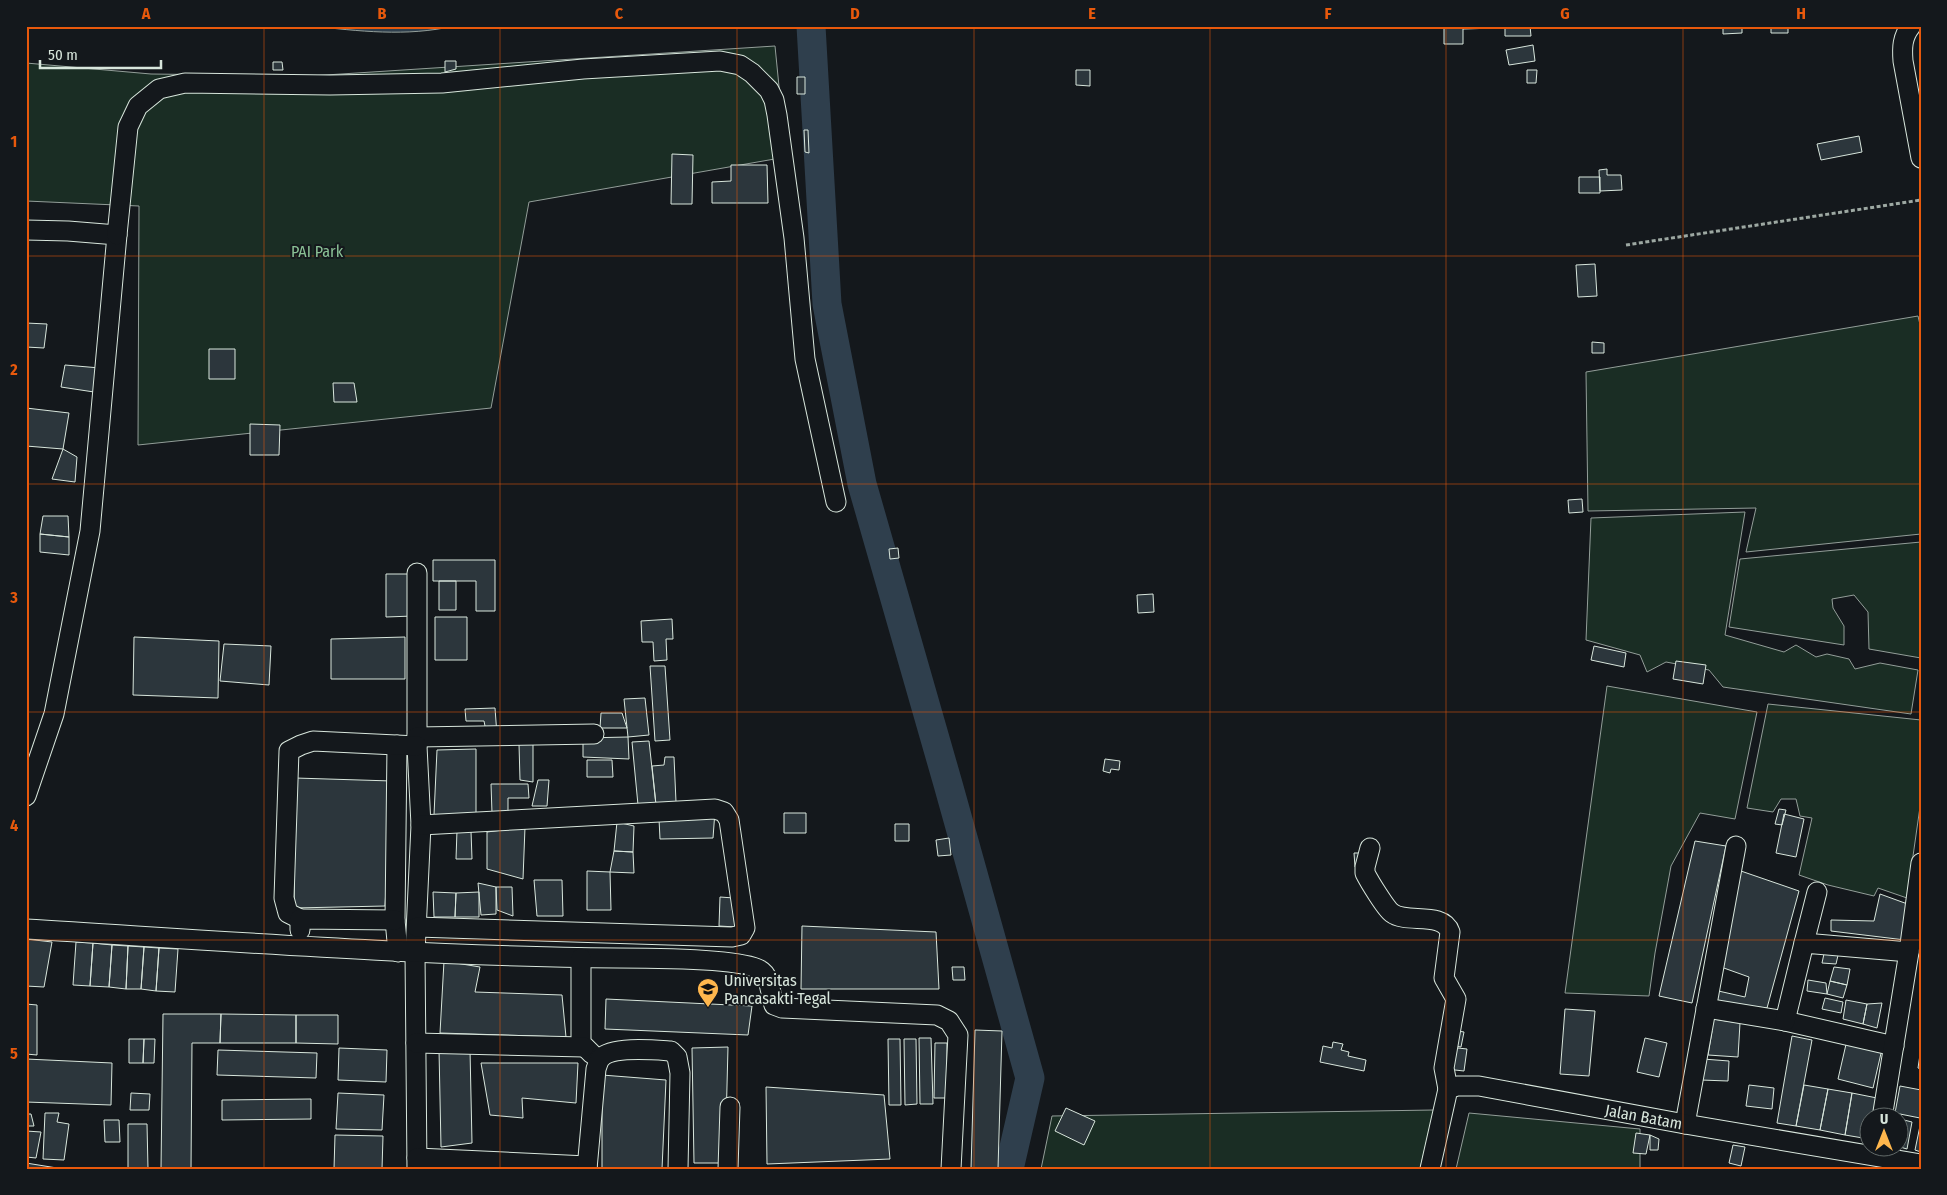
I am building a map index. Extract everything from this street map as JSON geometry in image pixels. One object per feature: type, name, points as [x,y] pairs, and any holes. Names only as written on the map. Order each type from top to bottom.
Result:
[{"type":"street","points":[[1911,26],[1906,33],[1902,46],[1903,61],[1921,158]]},
{"type":"street","points":[[26,796],[54,714],[90,531],[128,128],[138,106],[159,89],[185,83],[330,85],[442,83],[583,69],[704,60],[730,62],[740,65],[752,73],[769,90],[774,100],[794,238],[805,359],[836,502]]},
{"type":"street","points":[[26,230],[117,235]]},
{"type":"street","points":[[406,953],[416,927],[421,825],[417,742],[417,573]]},
{"type":"street","points":[[395,920],[300,919],[288,913],[284,898],[290,751],[313,741],[397,745],[417,742],[594,734]]},
{"type":"street","points":[[397,745],[395,920],[406,953],[416,1044],[417,1164],[587,1167],[596,1069],[601,1058],[609,1053],[638,1049],[671,1051],[676,1058],[680,1072],[678,1169]]},
{"type":"street","points":[[416,927],[732,937],[741,935],[744,928],[729,820],[724,812],[715,809],[421,825]]},
{"type":"street","points":[[1684,1124],[1729,894],[1736,846]]},
{"type":"street","points":[[1370,848],[1365,873],[1390,911],[1396,915],[1441,922],[1448,927],[1450,932],[1444,978],[1456,999],[1444,1068],[1448,1089],[1430,1169]]},
{"type":"street","points":[[1884,1108],[1909,952],[1916,933],[1921,863]]},
{"type":"street","points":[[1785,1022],[1817,892]]},
{"type":"street","points":[[300,919],[300,946]]},
{"type":"street","points":[[26,929],[406,953],[651,958],[739,963],[761,970],[767,978],[774,1005],[782,1008],[937,1015],[949,1021],[958,1035],[951,1169]]},
{"type":"street","points":[[1804,943],[1909,952]]},
{"type":"street","points":[[581,958],[581,1044],[588,1051],[601,1058]]},
{"type":"street","points":[[1706,1008],[1785,1022],[1894,1046]]},
{"type":"street","points":[[416,1044],[584,1047]]},
{"type":"street","name":"Jalan Batam","points":[[1448,1089],[1457,1086],[1479,1086],[1684,1124],[1860,1149]]},
{"type":"street","points":[[728,1169],[730,1108]]},
{"type":"street","name":"Jalan Batam","points":[[1900,1158],[1921,1164]]},
{"type":"path","points":[[1626,245],[1921,200]]},
{"type":"green space","name":"PAI Park","points":[[775,46],[786,157],[529,202],[491,408],[138,445],[139,206],[26,201],[26,63],[151,74],[310,76]]},
{"type":"green space","points":[[1918,316],[1921,329],[1921,534],[1746,552],[1756,508],[1588,511],[1586,372]]},
{"type":"green space","points":[[1745,512],[1725,635],[1784,652],[1796,645],[1816,657],[1827,654],[1849,659],[1855,669],[1880,663],[1918,670],[1911,714],[1723,687],[1709,670],[1666,662],[1647,672],[1640,655],[1586,640],[1591,518]]},
{"type":"green space","points":[[1921,542],[1921,658],[1869,649],[1868,612],[1854,595],[1832,599],[1833,608],[1844,626],[1844,645],[1729,627],[1740,559]]},
{"type":"green space","points":[[1607,686],[1757,712],[1735,819],[1700,813],[1671,866],[1649,996],[1565,993]]},
{"type":"green space","points":[[1768,704],[1921,720],[1921,800],[1907,898],[1878,888],[1874,896],[1828,885],[1799,875],[1812,818],[1800,816],[1796,799],[1781,799],[1773,812],[1747,808]]},
{"type":"green space","points":[[1434,1110],[1420,1169],[1041,1169],[1052,1116]]},
{"type":"green space","points":[[1469,1113],[1640,1129],[1640,1169],[1456,1169]]},
{"type":"water","points":[[311,26],[454,26],[400,32]]},
{"type":"building","points":[[1444,26],[1496,26],[1496,28],[1463,29],[1463,44],[1444,44]]},
{"type":"building","points":[[1505,26],[1530,26],[1531,36],[1505,36]]},
{"type":"building","points":[[1723,26],[1742,26],[1742,33],[1723,34]]},
{"type":"building","points":[[1771,26],[1788,26],[1788,33],[1771,33]]},
{"type":"building","points":[[1533,45],[1535,61],[1509,65],[1506,50]]},
{"type":"building","points":[[445,61],[456,61],[456,69],[445,72]]},
{"type":"building","points":[[273,62],[282,62],[283,70],[273,70]]},
{"type":"building","points":[[1076,70],[1090,70],[1090,86],[1076,85]]},
{"type":"building","points":[[1527,70],[1537,70],[1536,83],[1527,83]]},
{"type":"building","points":[[797,77],[805,77],[805,94],[797,94]]},
{"type":"building","points":[[804,130],[808,130],[809,153],[805,152]]},
{"type":"building","points":[[1859,136],[1862,152],[1821,160],[1817,144]]},
{"type":"building","points":[[672,154],[693,155],[692,204],[671,204]]},
{"type":"building","points":[[731,165],[767,165],[768,203],[712,203],[712,182],[731,181]]},
{"type":"building","points":[[1607,169],[1607,175],[1621,175],[1622,190],[1600,191],[1599,170]]},
{"type":"building","points":[[1579,177],[1600,177],[1600,193],[1579,193]]},
{"type":"building","points":[[1595,264],[1597,296],[1578,297],[1576,265]]},
{"type":"building","points":[[26,323],[47,324],[44,348],[26,347]]},
{"type":"building","points":[[1592,342],[1604,343],[1604,353],[1592,353]]},
{"type":"building","points":[[209,349],[235,349],[235,379],[209,379]]},
{"type":"building","points":[[65,365],[100,368],[94,392],[61,387]]},
{"type":"building","points":[[333,383],[354,383],[357,402],[334,402]]},
{"type":"building","points":[[26,408],[69,413],[63,449],[26,446]]},
{"type":"building","points":[[250,424],[280,425],[279,455],[250,455]]},
{"type":"building","points":[[63,449],[77,457],[75,482],[52,479]]},
{"type":"building","points":[[1582,499],[1583,512],[1569,513],[1568,500]]},
{"type":"building","points":[[43,516],[68,516],[69,537],[40,534]]},
{"type":"building","points":[[40,534],[69,537],[69,555],[40,552]]},
{"type":"building","points":[[898,548],[899,558],[890,559],[889,549]]},
{"type":"building","points":[[433,560],[495,560],[495,611],[476,611],[476,581],[433,581]]},
{"type":"building","points":[[386,574],[414,574],[413,616],[386,617]]},
{"type":"building","points":[[439,581],[456,581],[456,610],[439,610]]},
{"type":"building","points":[[1153,594],[1154,612],[1138,613],[1137,595]]},
{"type":"building","points":[[435,617],[467,617],[467,660],[435,660]]},
{"type":"building","points":[[672,619],[673,639],[666,639],[667,660],[654,661],[653,642],[642,642],[641,621]]},
{"type":"building","points":[[134,637],[219,641],[218,698],[133,695]]},
{"type":"building","points":[[405,637],[405,679],[331,679],[331,639]]},
{"type":"building","points":[[224,644],[271,646],[269,685],[220,681]]},
{"type":"building","points":[[1594,646],[1626,653],[1624,667],[1591,660]]},
{"type":"building","points":[[1676,661],[1706,665],[1703,684],[1673,679]]},
{"type":"building","points":[[650,666],[665,666],[670,740],[655,741]]},
{"type":"building","points":[[645,698],[649,735],[628,737],[624,699]]},
{"type":"building","points":[[495,708],[497,735],[487,736],[484,721],[466,721],[465,709]]},
{"type":"building","points":[[601,713],[622,713],[627,728],[600,728]]},
{"type":"building","points":[[628,737],[629,759],[583,757],[583,738]]},
{"type":"building","points":[[649,741],[656,805],[638,805],[632,742]]},
{"type":"building","points":[[519,744],[533,744],[533,782],[520,780]]},
{"type":"building","points":[[476,749],[476,815],[434,815],[437,750]]},
{"type":"building","points":[[665,757],[674,757],[676,802],[656,805],[652,766],[664,765]]},
{"type":"building","points":[[1105,759],[1120,761],[1119,770],[1111,769],[1110,773],[1103,771]]},
{"type":"building","points":[[587,760],[612,760],[613,777],[587,777]]},
{"type":"building","points":[[295,778],[392,781],[385,906],[294,908]]},
{"type":"building","points":[[538,780],[549,780],[547,806],[532,806]]},
{"type":"building","points":[[491,784],[528,784],[529,798],[508,798],[508,814],[492,813]]},
{"type":"building","points":[[1779,809],[1786,810],[1782,825],[1775,824]]},
{"type":"building","points":[[715,811],[713,838],[660,839],[659,819]]},
{"type":"building","points":[[784,813],[806,813],[806,833],[784,833]]},
{"type":"building","points":[[1784,814],[1804,819],[1796,857],[1776,853]]},
{"type":"building","points":[[617,822],[634,826],[633,852],[614,851]]},
{"type":"building","points":[[895,824],[909,824],[909,841],[895,841]]},
{"type":"building","points":[[525,827],[523,879],[487,869],[487,832]]},
{"type":"building","points":[[457,830],[471,831],[472,859],[456,859]]},
{"type":"building","points":[[949,838],[951,855],[938,856],[936,840]]},
{"type":"building","points":[[1695,841],[1726,846],[1692,1003],[1659,996]]},
{"type":"building","points":[[614,851],[633,852],[634,873],[610,872]]},
{"type":"building","points":[[1354,853],[1363,853],[1364,867],[1355,867]]},
{"type":"building","points":[[1738,870],[1799,891],[1767,1008],[1710,1002],[1714,990],[1745,997],[1749,977],[1721,967]]},
{"type":"building","points":[[587,871],[610,872],[611,910],[587,910]]},
{"type":"building","points":[[534,880],[562,880],[563,916],[537,916]]},
{"type":"building","points":[[478,883],[496,887],[496,914],[481,915]]},
{"type":"building","points":[[496,887],[512,887],[513,916],[497,910]]},
{"type":"building","points":[[433,892],[456,893],[455,917],[434,917]]},
{"type":"building","points":[[479,892],[479,917],[455,917],[456,893]]},
{"type":"building","points":[[1880,894],[1913,906],[1905,940],[1831,931],[1831,920],[1874,921]]},
{"type":"building","points":[[720,897],[734,898],[736,927],[719,926]]},
{"type":"building","points":[[802,926],[936,932],[939,989],[801,989]]},
{"type":"building","points":[[26,939],[52,942],[44,987],[26,986]]},
{"type":"building","points":[[76,942],[93,943],[90,986],[73,985]]},
{"type":"building","points":[[93,943],[112,945],[109,987],[90,986]]},
{"type":"building","points":[[112,945],[128,946],[126,989],[109,987]]},
{"type":"building","points":[[128,946],[144,947],[141,989],[126,989]]},
{"type":"building","points":[[144,947],[159,948],[156,991],[141,989]]},
{"type":"building","points":[[159,948],[178,949],[175,992],[156,991]]},
{"type":"building","points":[[1825,949],[1839,951],[1836,964],[1822,963]]},
{"type":"building","points":[[444,961],[480,967],[475,992],[562,995],[566,1037],[440,1033]]},
{"type":"building","points":[[952,967],[964,967],[965,980],[953,980]]},
{"type":"building","points":[[1834,967],[1850,969],[1847,985],[1830,981]]},
{"type":"building","points":[[1808,980],[1826,983],[1827,994],[1807,991]]},
{"type":"building","points":[[1830,981],[1847,985],[1843,998],[1827,994]]},
{"type":"building","points":[[1825,998],[1843,1002],[1841,1013],[1822,1009]]},
{"type":"building","points":[[606,999],[752,1006],[748,1035],[605,1029]]},
{"type":"building","points":[[1846,1000],[1867,1004],[1863,1024],[1843,1019]]},
{"type":"building","points":[[1882,1003],[1877,1028],[1863,1024],[1867,1004]]},
{"type":"building","points":[[26,1004],[37,1005],[37,1055],[26,1054]]},
{"type":"building","points":[[1565,1009],[1595,1011],[1589,1076],[1560,1074]]},
{"type":"building","points":[[163,1014],[221,1014],[220,1043],[192,1043],[191,1169],[161,1169]]},
{"type":"building","points":[[221,1014],[296,1015],[296,1043],[220,1043]]},
{"type":"building","points":[[296,1015],[338,1015],[338,1044],[296,1043]]},
{"type":"building","points":[[1706,1018],[1740,1023],[1738,1057],[1708,1055],[1712,1031],[1704,1031]]},
{"type":"building","points":[[975,1030],[1002,1031],[998,1169],[971,1169]]},
{"type":"building","points":[[1452,1030],[1464,1032],[1461,1047],[1449,1045]]},
{"type":"building","points":[[1792,1036],[1812,1040],[1796,1126],[1777,1123]]},
{"type":"building","points":[[919,1038],[931,1038],[933,1104],[920,1104]]},
{"type":"building","points":[[1645,1038],[1667,1043],[1659,1077],[1637,1072]]},
{"type":"building","points":[[129,1039],[144,1039],[143,1063],[129,1063]]},
{"type":"building","points":[[144,1039],[155,1039],[154,1063],[143,1063]]},
{"type":"building","points":[[888,1039],[900,1039],[901,1105],[889,1105]]},
{"type":"building","points":[[904,1039],[916,1039],[917,1104],[905,1105]]},
{"type":"building","points":[[1847,1040],[1882,1049],[1873,1088],[1838,1079]]},
{"type":"building","points":[[1333,1042],[1343,1044],[1341,1050],[1349,1052],[1348,1056],[1366,1060],[1364,1071],[1320,1062],[1323,1046],[1332,1048]]},
{"type":"building","points":[[935,1043],[947,1043],[947,1098],[934,1098]]},
{"type":"building","name":"Universitas Pancasakti Tegal","points":[[728,1047],[725,1163],[694,1163],[692,1048]]},
{"type":"building","points":[[1449,1047],[1467,1049],[1464,1071],[1446,1069]]},
{"type":"building","points":[[339,1048],[387,1050],[386,1082],[338,1080]]},
{"type":"building","points":[[1921,1048],[1921,1069],[1918,1068]]},
{"type":"building","points":[[218,1050],[317,1053],[316,1078],[217,1075]]},
{"type":"building","points":[[439,1050],[470,1050],[472,1143],[441,1147]]},
{"type":"building","points":[[26,1059],[112,1063],[111,1105],[26,1102]]},
{"type":"building","points":[[1703,1059],[1729,1061],[1728,1081],[1701,1080]]},
{"type":"building","points":[[481,1063],[578,1063],[576,1103],[522,1098],[523,1118],[490,1115]]},
{"type":"building","points":[[602,1075],[666,1080],[662,1169],[602,1169]]},
{"type":"building","points":[[1749,1085],[1774,1088],[1772,1109],[1746,1106]]},
{"type":"building","points":[[1804,1085],[1828,1089],[1820,1130],[1796,1126]]},
{"type":"building","points":[[1900,1086],[1921,1090],[1920,1118],[1910,1116],[1910,1108],[1896,1108]]},
{"type":"building","points":[[766,1087],[884,1095],[890,1159],[767,1164]]},
{"type":"building","points":[[1828,1089],[1852,1093],[1845,1135],[1820,1130]]},
{"type":"building","points":[[131,1093],[150,1094],[149,1110],[130,1110]]},
{"type":"building","points":[[338,1093],[384,1095],[382,1130],[336,1129]]},
{"type":"building","points":[[1852,1093],[1877,1098],[1875,1108],[1860,1108],[1860,1138],[1845,1135]]},
{"type":"building","points":[[311,1099],[311,1119],[222,1120],[222,1100]]},
{"type":"building","points":[[1066,1108],[1095,1121],[1084,1145],[1055,1131]]},
{"type":"building","points":[[45,1113],[59,1113],[57,1122],[69,1124],[64,1160],[43,1159]]},
{"type":"building","points":[[26,1114],[31,1114],[34,1126],[26,1126]]},
{"type":"building","points":[[104,1120],[119,1120],[120,1142],[105,1142]]},
{"type":"building","points":[[1921,1121],[1921,1152],[1915,1150]]},
{"type":"building","points":[[128,1124],[147,1124],[148,1169],[128,1169]]},
{"type":"building","points":[[26,1131],[41,1132],[36,1158],[26,1157]]},
{"type":"building","points":[[1636,1133],[1650,1135],[1646,1154],[1633,1153]]},
{"type":"building","points":[[335,1135],[383,1136],[382,1169],[334,1169]]},
{"type":"building","points":[[1650,1135],[1659,1139],[1658,1150],[1650,1150]]},
{"type":"building","points":[[1733,1145],[1745,1147],[1741,1166],[1729,1163]]},
{"type":"building","points":[[26,1163],[57,1168],[26,1169]]},
{"type":"waterway","points":[[811,26],[827,304],[862,484],[1030,1078],[1009,1169]]},
{"type":"place","name":"Universitas Pancasakti Tegal","points":[[708,1008]]}]
